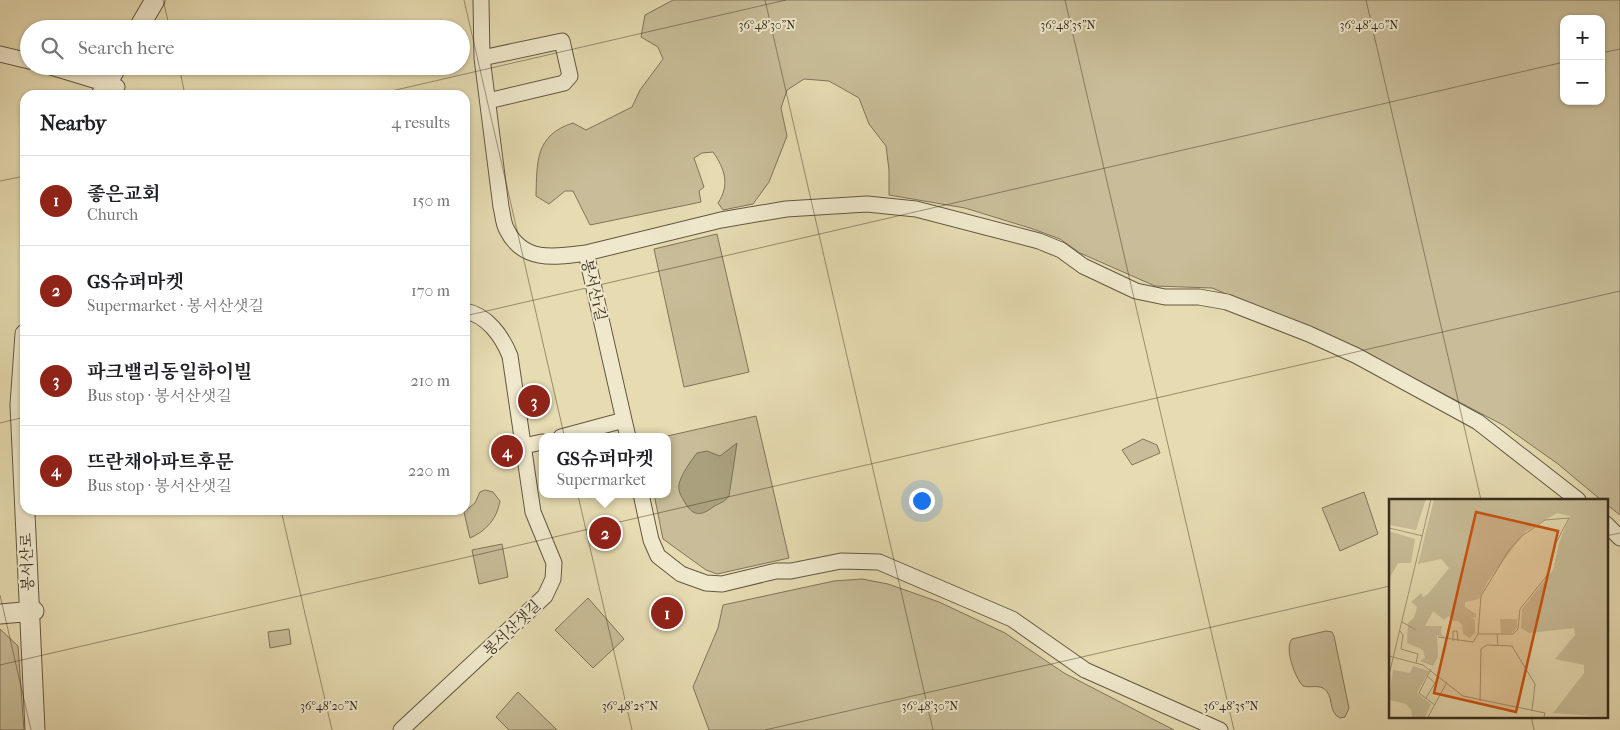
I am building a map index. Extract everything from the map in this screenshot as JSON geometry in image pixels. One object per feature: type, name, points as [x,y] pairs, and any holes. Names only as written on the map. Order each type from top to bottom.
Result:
[{"type":"street","points":[[143,20],[155,0]]},
{"type":"street","points":[[152,20],[162,0]]},
{"type":"street","name":"봉서산1길","points":[[481,0],[482,58],[501,207],[507,230],[524,252],[552,257],[586,253],[627,433]]},
{"type":"street","points":[[482,58],[562,41],[570,76],[564,83],[488,101]]},
{"type":"street","points":[[0,54],[20,59]]},
{"type":"street","points":[[71,75],[109,90]]},
{"type":"street","points":[[109,90],[114,75]]},
{"type":"street","points":[[109,90],[121,75]]},
{"type":"street","points":[[586,253],[721,220],[786,209],[867,204],[916,209],[1039,241],[1061,250],[1083,266],[1136,290],[1165,297],[1199,296],[1227,302],[1309,334],[1357,356],[1478,422],[1577,499]]},
{"type":"street","name":"봉서산샛길","points":[[401,730],[545,596],[553,580],[554,563],[534,512],[510,356],[503,338],[489,323],[470,314]]},
{"type":"street","points":[[576,433],[624,420]]},
{"type":"street","points":[[524,446],[539,443]]},
{"type":"street","points":[[642,498],[651,540],[658,556],[681,574],[706,583],[722,584],[776,571],[791,571],[841,561],[879,562],[1012,618],[1085,670],[1220,730]]},
{"type":"street","name":"봉서산로","points":[[26,515],[31,612],[41,730]]},
{"type":"street","name":"봉서산로","points":[[29,515],[35,730]]},
{"type":"street","points":[[1608,526],[1620,538]]},
{"type":"street","points":[[0,614],[31,612]]},
{"type":"shaded area","points":[[673,0],[1620,0],[1620,515],[1608,506],[1608,499],[1600,499],[1558,464],[1503,425],[1358,349],[1212,288],[1155,286],[1080,253],[1060,239],[1033,229],[965,208],[889,195],[889,170],[886,146],[869,124],[859,98],[829,81],[804,79],[787,90],[781,108],[787,136],[769,182],[753,204],[723,210],[718,203],[724,190],[723,171],[713,152],[702,153],[694,158],[704,187],[699,191],[701,202],[590,225],[573,191],[565,191],[549,204],[536,196],[538,161],[545,142],[561,128],[573,123],[586,130],[632,107],[640,90],[663,59],[658,47],[641,37],[645,15]]},
{"type":"shaded area","points":[[717,234],[749,372],[684,387],[654,249]]},
{"type":"shaded area","points":[[756,416],[789,558],[717,574],[706,570],[663,539],[655,498],[671,498],[671,435]]},
{"type":"shaded area","points":[[1143,439],[1157,445],[1160,453],[1132,465],[1122,450]]},
{"type":"shaded area","points":[[737,443],[729,496],[723,502],[704,513],[699,514],[689,509],[680,492],[679,484],[684,472],[697,453],[707,451],[720,456]]},
{"type":"shaded area","points":[[485,490],[493,492],[500,501],[499,507],[490,524],[470,538],[465,515],[470,515],[470,507],[475,503],[480,492]]},
{"type":"shaded area","points":[[1364,492],[1378,534],[1340,551],[1322,508]]},
{"type":"shaded area","points":[[502,544],[508,577],[479,584],[472,550]]},
{"type":"shaded area","points":[[862,579],[888,584],[939,602],[1005,633],[1064,673],[1174,730],[709,730],[693,687],[718,628],[723,605],[834,581]]},
{"type":"shaded area","points":[[588,598],[624,639],[593,668],[555,630]]},
{"type":"shaded area","points":[[0,629],[18,646],[24,730],[0,730]]},
{"type":"shaded area","points":[[289,629],[291,644],[270,648],[268,632]]},
{"type":"shaded area","points":[[1326,631],[1332,632],[1334,636],[1349,708],[1345,717],[1340,718],[1334,712],[1327,691],[1320,687],[1303,686],[1294,670],[1290,656],[1289,649],[1292,639]]},
{"type":"shaded area","points":[[518,692],[557,730],[509,730],[496,717]]},
{"type":"place","name":"파크밸리동일하이빌","points":[[534,401]]},
{"type":"place","name":"뜨란채아파트후문","points":[[507,451]]},
{"type":"place","name":"GS슈퍼마켓","points":[[605,533]]},
{"type":"place","name":"좋은교회","points":[[667,613]]}]
